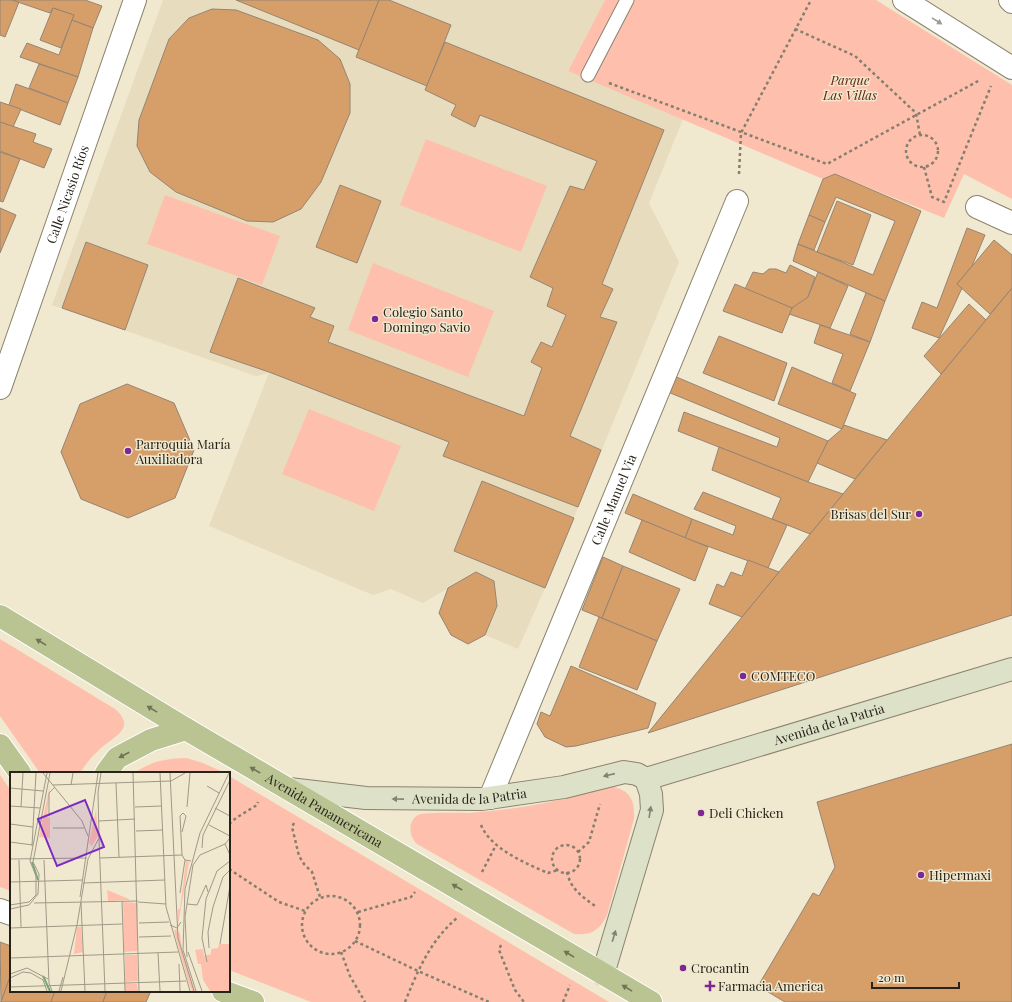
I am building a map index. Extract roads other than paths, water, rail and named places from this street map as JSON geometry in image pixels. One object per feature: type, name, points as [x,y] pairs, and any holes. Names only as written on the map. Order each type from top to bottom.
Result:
[{"type":"main road","name":"Avenida Panamericana","points":[[0,616],[186,729],[651,1002]]},
{"type":"main road","name":"Avenida de la Patria","points":[[289,790],[366,798],[430,800],[490,798],[564,787],[624,772],[637,774],[646,779],[1012,669]]},
{"type":"main road","points":[[107,772],[117,758],[151,740],[186,729]]},
{"type":"main road","points":[[0,745],[19,772]]},
{"type":"main road","points":[[603,974],[652,810],[651,794],[646,779]]},
{"type":"main road","points":[[226,992],[253,1002]]},
{"type":"street","name":"Calle Nicasio Ríos","points":[[0,388],[135,0]]},
{"type":"street","points":[[904,0],[1005,68]]},
{"type":"street","name":"Calle Manuel Via","points":[[490,798],[737,201]]},
{"type":"street","points":[[977,207],[1012,223]]},
{"type":"street","points":[[0,910],[10,914]]},
{"type":"lane","points":[[588,74],[626,0]]},
{"type":"place","name":"Colegio Santo Domingo Savio","points":[[375,319]]},
{"type":"place","name":"Parroquia María Auxiliadora","points":[[128,451]]},
{"type":"place","name":"Brisas del Sur","points":[[919,514]]},
{"type":"place","name":"COMTECO","points":[[743,676]]},
{"type":"place","name":"Deli Chicken","points":[[701,813]]},
{"type":"place","name":"Hipermaxi","points":[[921,875]]},
{"type":"place","name":"Crocantin","points":[[683,968]]},
{"type":"place","name":"Farmacia America","points":[[710,986]]},
{"type":"park label","name":"Parque Las Villas","points":[[850,88]]}]
